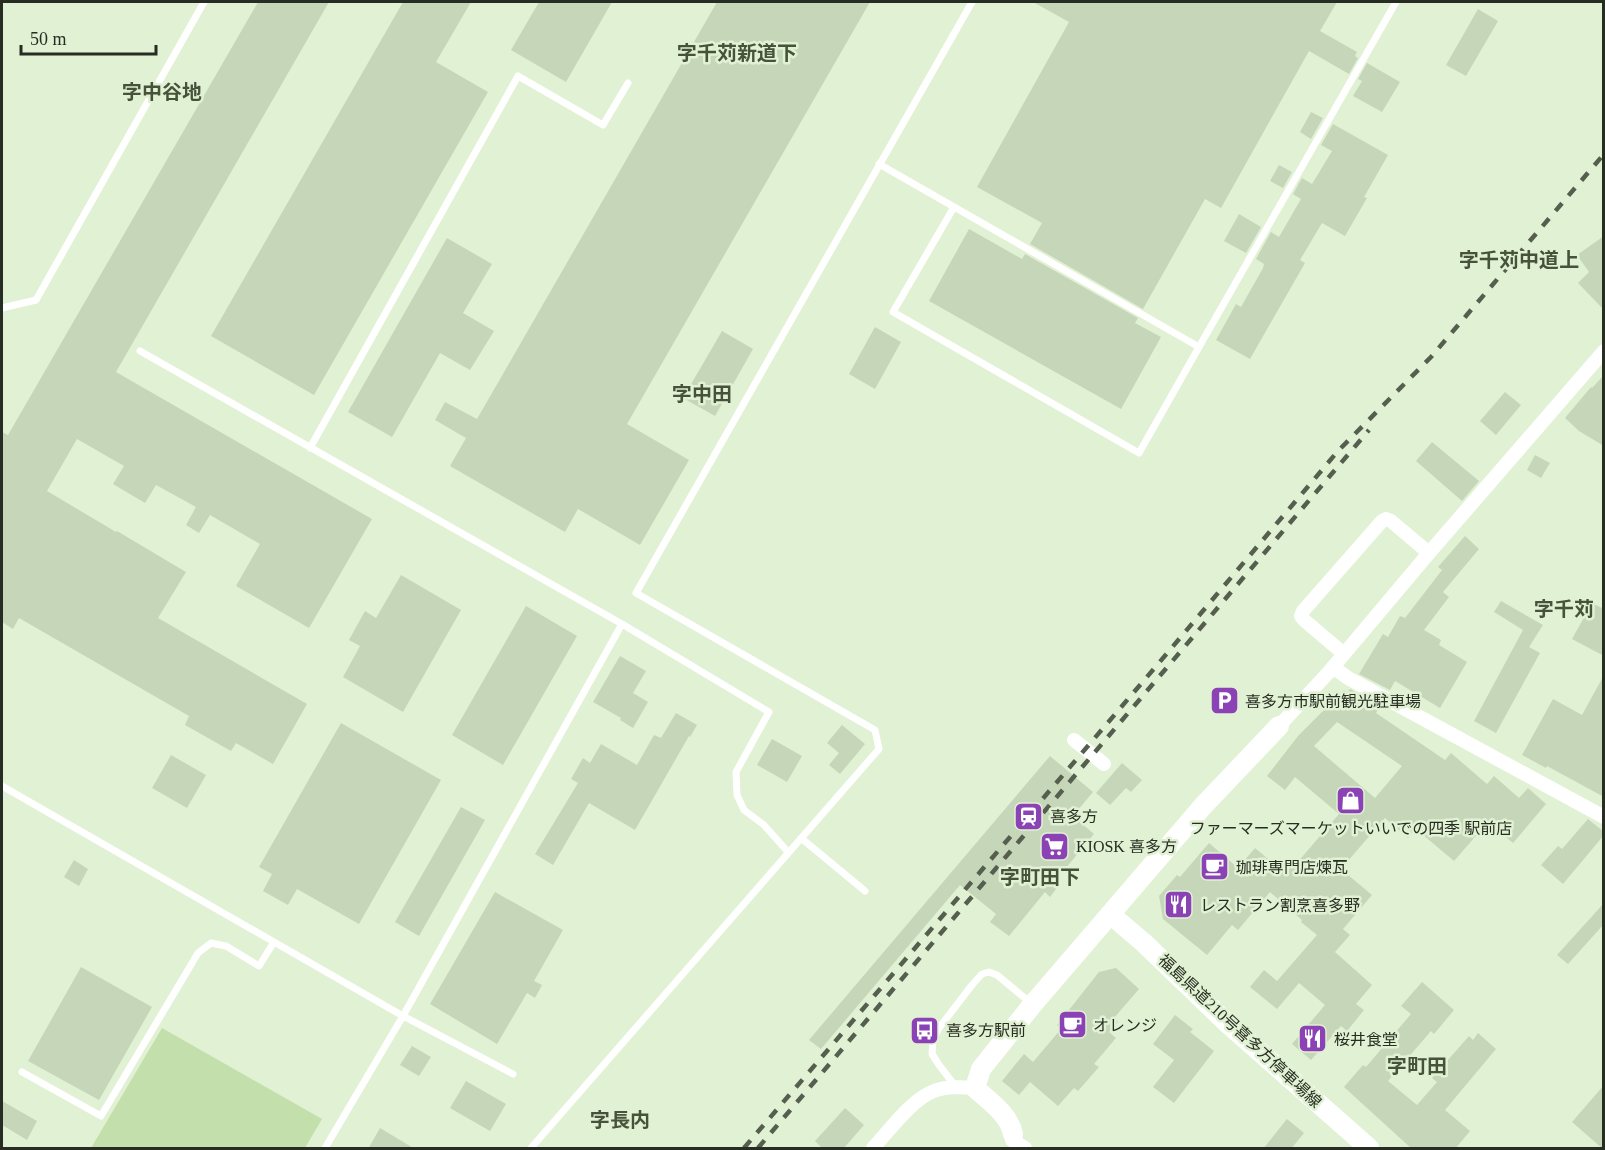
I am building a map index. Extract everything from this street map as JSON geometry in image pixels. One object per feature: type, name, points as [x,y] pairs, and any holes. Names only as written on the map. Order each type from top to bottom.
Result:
[{"type":"street","points":[[966,1087],[1033,1004],[1203,806],[1333,667],[1602,354]]},
{"type":"street","points":[[1344,654],[1304,620],[1301,616],[1304,611],[1386,519],[1429,553]]},
{"type":"street","points":[[1333,667],[1348,678],[1604,817]]},
{"type":"street","points":[[1074,740],[1104,764]]},
{"type":"street","name":"福島県道210号喜多方停車場線","points":[[1110,914],[1144,943],[1227,1023],[1369,1149]]},
{"type":"street","points":[[873,1149],[919,1098],[935,1090],[966,1087],[1006,1117],[1011,1125],[1015,1143]]},
{"type":"lane","points":[[2,308],[36,300],[204,2]]},
{"type":"lane","points":[[531,1149],[879,749],[874,730],[636,593],[972,2]]},
{"type":"lane","points":[[954,207],[893,312],[1139,453],[1396,2]]},
{"type":"lane","points":[[310,447],[518,76],[603,125],[628,83]]},
{"type":"lane","points":[[879,164],[1199,347]]},
{"type":"lane","points":[[140,351],[622,624],[769,712],[736,772],[737,795],[744,810],[764,825],[788,852]]},
{"type":"lane","points":[[325,1149],[403,1016],[622,624]]},
{"type":"lane","points":[[2,786],[403,1016],[513,1074]]},
{"type":"lane","points":[[801,838],[865,891]]},
{"type":"lane","points":[[22,1072],[101,1116],[198,953],[211,943],[226,946],[259,966],[274,942]]},
{"type":"lane","points":[[966,1087],[939,1065],[932,1054],[933,1040],[939,1028],[972,985],[982,974],[989,972],[997,975],[1033,1004]]},
{"type":"green space","points":[[162,1028],[322,1119],[305,1148],[91,1148]]},
{"type":"building","points":[[258,2],[329,2],[116,372],[372,519],[309,628],[236,586],[260,544],[210,515],[199,533],[186,525],[196,507],[156,485],[145,503],[113,484],[124,466],[77,439],[47,491],[186,572],[158,618],[307,704],[273,764],[236,743],[231,751],[185,725],[189,716],[19,618],[13,629],[2,622],[2,432],[8,435]]},
{"type":"building","points":[[403,2],[471,2],[436,62],[488,92],[314,395],[211,336]]},
{"type":"building","points":[[539,2],[612,2],[566,82],[511,50]]},
{"type":"building","points":[[717,2],[870,2],[627,424],[689,460],[640,545],[578,509],[565,532],[450,466],[466,438],[435,420],[445,402],[477,419]]},
{"type":"building","points":[[1033,2],[1337,2],[1320,31],[1357,52],[1355,56],[1358,58],[1349,74],[1309,51],[1221,208],[1205,199],[1143,309],[1030,244],[1042,223],[977,187],[1069,22]]},
{"type":"building","points":[[1478,9],[1498,21],[1466,76],[1446,65]]},
{"type":"building","points":[[1367,63],[1400,82],[1382,112],[1353,96],[1362,81],[1358,79]]},
{"type":"building","points":[[1311,112],[1323,118],[1311,139],[1300,132]]},
{"type":"building","points":[[1333,124],[1388,155],[1345,236],[1322,223],[1300,260],[1305,263],[1250,359],[1216,340],[1236,304],[1241,307],[1263,268],[1264,264],[1256,259],[1271,232],[1279,237],[1301,199],[1293,194],[1302,178],[1312,184],[1332,151],[1321,145]]},
{"type":"building","points":[[1279,165],[1292,172],[1283,188],[1270,181]]},
{"type":"building","points":[[1239,214],[1261,227],[1246,253],[1224,241]]},
{"type":"building","points":[[969,229],[1022,259],[1025,254],[1138,318],[1135,323],[1161,337],[1121,409],[929,301]]},
{"type":"building","points":[[1604,236],[1604,310],[1578,283],[1589,272],[1577,255]]},
{"type":"building","points":[[447,238],[492,264],[463,313],[494,331],[470,370],[440,353],[392,437],[348,412]]},
{"type":"building","points":[[875,327],[901,342],[875,389],[849,374]]},
{"type":"building","points":[[722,331],[753,349],[715,416],[683,398]]},
{"type":"building","points":[[1604,375],[1604,446],[1579,431],[1565,418]]},
{"type":"building","points":[[1505,392],[1521,405],[1496,435],[1480,421]]},
{"type":"building","points":[[1432,442],[1479,481],[1462,501],[1416,461]]},
{"type":"building","points":[[1535,455],[1550,463],[1541,478],[1527,470]]},
{"type":"building","points":[[1465,536],[1479,549],[1443,592],[1449,597],[1424,630],[1441,640],[1439,645],[1467,662],[1440,708],[1395,681],[1390,690],[1359,674],[1383,634],[1388,637],[1400,616],[1405,618],[1442,570],[1438,567]]},
{"type":"building","points":[[401,575],[461,610],[403,712],[343,677],[360,646],[349,640],[365,611],[376,618]]},
{"type":"building","points":[[1501,601],[1543,625],[1529,647],[1540,653],[1496,733],[1474,721],[1523,630],[1494,612]]},
{"type":"building","points":[[1592,603],[1604,609],[1604,656],[1572,639]]},
{"type":"building","points":[[526,606],[577,636],[503,765],[452,735]]},
{"type":"building","points":[[620,656],[646,671],[633,693],[648,702],[633,728],[620,720],[621,718],[593,702]]},
{"type":"building","points":[[1604,675],[1604,797],[1522,755],[1553,699],[1582,715]]},
{"type":"building","points":[[1350,689],[1380,706],[1376,713],[1445,760],[1451,753],[1487,784],[1494,776],[1519,798],[1528,788],[1546,804],[1513,843],[1488,822],[1454,861],[1416,829],[1408,838],[1385,818],[1341,869],[1372,895],[1343,929],[1350,935],[1335,952],[1372,985],[1356,1004],[1364,1010],[1347,1031],[1341,1026],[1311,1060],[1292,1044],[1325,1005],[1299,983],[1277,1009],[1250,987],[1264,970],[1277,981],[1317,935],[1270,892],[1238,930],[1232,925],[1207,955],[1163,919],[1159,896],[1177,875],[1180,877],[1209,843],[1238,868],[1255,848],[1280,869],[1289,858],[1296,864],[1339,814],[1295,777],[1285,790],[1267,776],[1298,736],[1344,690],[1347,693]],"holes":[[[1337,722],[1402,766],[1375,798],[1314,746]]]},
{"type":"building","points":[[676,713],[697,725],[635,830],[589,803],[553,865],[535,854],[578,783],[571,779],[583,758],[590,763],[601,744],[637,765],[654,735],[661,738]]},
{"type":"building","points":[[341,723],[441,780],[359,924],[297,889],[288,905],[263,891],[272,874],[259,867]]},
{"type":"building","points":[[842,725],[865,744],[840,774],[829,765],[839,753],[827,743]]},
{"type":"building","points":[[772,739],[802,756],[787,782],[757,765]]},
{"type":"building","points":[[171,755],[206,775],[187,808],[152,788]]},
{"type":"building","points":[[1050,756],[1093,792],[1073,816],[1094,834],[1056,880],[1060,884],[1050,897],[1045,892],[1009,936],[990,922],[996,914],[960,885],[821,1049],[809,1040]]},
{"type":"building","points":[[1122,763],[1142,780],[1131,792],[1126,788],[1110,805],[1096,793]]},
{"type":"building","points":[[461,807],[485,820],[419,936],[395,922]]},
{"type":"building","points":[[1588,819],[1604,832],[1604,835],[1563,884],[1541,865],[1558,846],[1562,849]]},
{"type":"building","points":[[74,860],[88,869],[79,886],[64,877]]},
{"type":"building","points":[[495,892],[563,930],[534,981],[542,985],[535,998],[527,993],[497,1044],[430,1004]]},
{"type":"building","points":[[1604,903],[1604,924],[1568,964],[1557,955]]},
{"type":"building","points":[[81,967],[152,1007],[99,1100],[28,1061]]},
{"type":"building","points":[[1116,968],[1139,989],[1114,1018],[1118,1022],[1109,1032],[1116,1038],[1094,1064],[1099,1067],[1078,1091],[1074,1088],[1058,1106],[1030,1082],[1019,1095],[1002,1081],[1024,1054],[1033,1062],[1061,1029],[1057,1025],[1099,972]]},
{"type":"building","points":[[1422,982],[1454,1010],[1434,1034],[1431,1031],[1388,1081],[1417,1105],[1437,1082],[1432,1078],[1469,1036],[1473,1040],[1478,1033],[1496,1049],[1445,1110],[1470,1131],[1455,1149],[1412,1149],[1344,1087],[1363,1065],[1366,1067],[1411,1014],[1401,1006]]},
{"type":"building","points":[[1175,1015],[1193,1029],[1190,1032],[1214,1051],[1174,1103],[1153,1087],[1174,1060],[1153,1044]]},
{"type":"building","points":[[412,1046],[431,1057],[419,1076],[400,1065]]},
{"type":"building","points":[[466,1081],[506,1104],[490,1131],[450,1108]]},
{"type":"building","points":[[1604,1085],[1604,1149],[1603,1149],[1572,1122]]},
{"type":"building","points":[[2,1101],[37,1121],[27,1140],[2,1125]]},
{"type":"building","points":[[845,1108],[864,1125],[843,1149],[823,1149],[815,1141]]},
{"type":"building","points":[[1287,1119],[1304,1133],[1291,1149],[1263,1149]]},
{"type":"building","points":[[380,1128],[415,1149],[368,1149]]},
{"type":"railway","points":[[744,1148],[1338,451],[1431,357],[1604,154]]},
{"type":"railway","points":[[758,1148],[1369,430]]},
{"type":"place","name":"喜多方市駅前観光駐車場","points":[[1224,701]]},
{"type":"place","name":"ファーマーズマーケットいいでの四季 駅前店","points":[[1351,800]]},
{"type":"place","name":"喜多方","points":[[1029,816]]},
{"type":"place","name":"KIOSK 喜多方","points":[[1055,846]]},
{"type":"place","name":"珈琲専門店煉瓦","points":[[1215,867]]},
{"type":"place","name":"レストラン割烹喜多野","points":[[1179,905]]},
{"type":"place","name":"オレンジ","points":[[1072,1025]]},
{"type":"place","name":"喜多方駅前","points":[[925,1030]]},
{"type":"place","name":"桜井食堂","points":[[1313,1039]]},
{"type":"district","name":"字千苅新道下","points":[[737,53]]},
{"type":"district","name":"字中谷地","points":[[162,92]]},
{"type":"district","name":"字千苅中道上","points":[[1519,260]]},
{"type":"district","name":"字中田","points":[[702,394]]},
{"type":"district","name":"字千苅","points":[[1564,609]]},
{"type":"district","name":"字町田下","points":[[1040,877]]},
{"type":"district","name":"字町田","points":[[1417,1066]]},
{"type":"district","name":"字長内","points":[[620,1120]]}]
